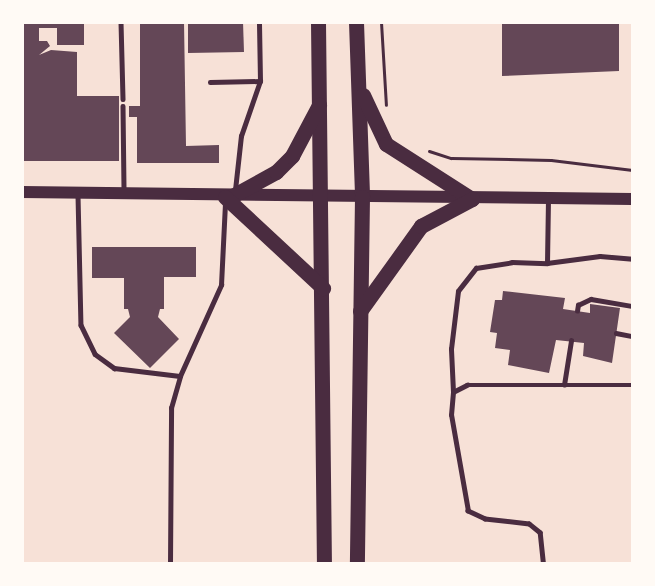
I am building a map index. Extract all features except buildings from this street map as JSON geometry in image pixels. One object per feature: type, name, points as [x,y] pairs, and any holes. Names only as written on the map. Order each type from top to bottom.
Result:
[{"type":"main road","points":[[318,22],[322,197],[324,564]]},
{"type":"main road","points":[[356,22],[362,197],[357,564]]},
{"type":"main road","points":[[358,81],[367,110],[386,144],[472,199]]},
{"type":"main road","points":[[230,196],[276,172],[292,156],[320,102]]},
{"type":"main road","points":[[22,192],[472,199],[633,199]]},
{"type":"main road","points":[[230,196],[323,288]]},
{"type":"main road","points":[[360,310],[421,226],[472,199]]},
{"type":"lane","points":[[121,22],[123,99]]},
{"type":"lane","points":[[170,564],[171,408],[180,376],[222,285],[230,196],[241,136],[260,81],[259,22]]},
{"type":"lane","points":[[210,82],[260,81]]},
{"type":"lane","points":[[123,106],[124,194]]},
{"type":"lane","points":[[77,193],[81,325],[95,354],[114,368],[180,376]]},
{"type":"lane","points":[[547,263],[548,199]]},
{"type":"lane","points":[[543,564],[540,533],[529,524],[484,519],[468,511],[451,415],[453,392],[450,349],[459,291],[476,268],[512,262],[547,263],[600,256],[633,259]]},
{"type":"lane","points":[[577,311],[578,305],[591,299],[633,306]]},
{"type":"lane","points":[[616,333],[633,336]]},
{"type":"lane","points":[[564,385],[571,342]]},
{"type":"lane","points":[[453,392],[467,385],[633,385]]},
{"type":"path","points":[[381,22],[386,113]]},
{"type":"path","points":[[419,146],[451,158],[551,160],[633,170]]}]
